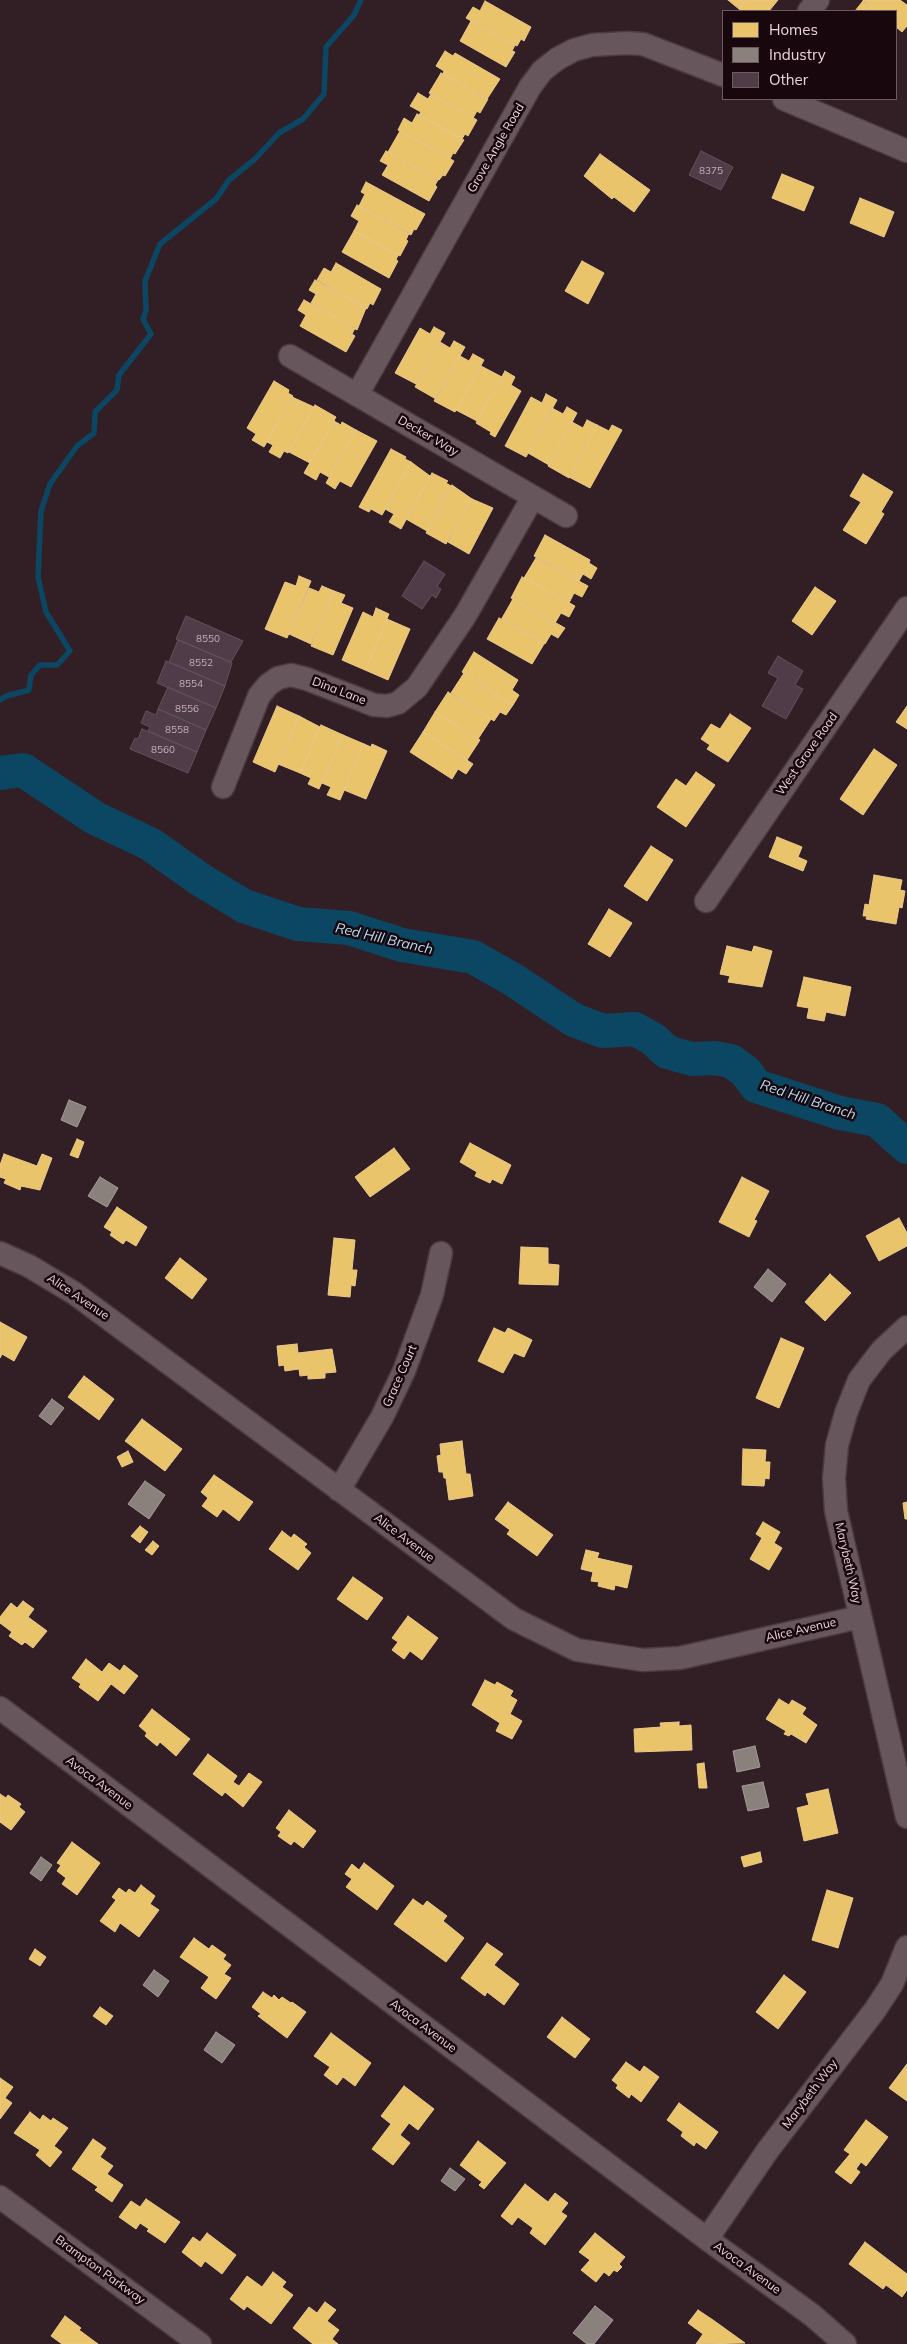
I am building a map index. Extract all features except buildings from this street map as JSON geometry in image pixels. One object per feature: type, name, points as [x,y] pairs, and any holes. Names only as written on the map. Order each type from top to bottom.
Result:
[{"type":"street","points":[[810,10],[818,0]]},
{"type":"street","name":"Grove Angle Road","points":[[357,395],[530,87],[542,71],[557,59],[574,50],[592,45],[627,42],[643,44],[722,75]]},
{"type":"street","points":[[786,100],[907,151]]},
{"type":"street","name":"Decker Way","points":[[290,356],[566,516]]},
{"type":"street","name":"Dina Lane","points":[[232,781],[259,696],[268,685],[278,678],[291,674],[374,705],[386,706],[398,703],[417,687],[479,593],[533,497]]},
{"type":"street","name":"West Grove Road","points":[[706,901],[907,608]]},
{"type":"street","name":"Alice Avenue","points":[[0,1253],[29,1266],[74,1293],[514,1619],[577,1650],[643,1660],[680,1658],[860,1617]]},
{"type":"street","name":"Grace Court","points":[[339,1490],[382,1417],[404,1371],[432,1295],[441,1253]]},
{"type":"street","name":"Marybeth Way","points":[[907,1326],[882,1350],[860,1380],[846,1413],[837,1445],[834,1478],[836,1511],[907,1817]]},
{"type":"street","name":"Avoca Avenue","points":[[0,1708],[707,2239],[812,2315],[845,2344]]},
{"type":"street","name":"Marybeth Way","points":[[707,2239],[783,2129],[875,2010],[892,1984],[907,1947]]},
{"type":"street","name":"Brampton Parkway","points":[[0,2197],[200,2344]]},
{"type":"waterway","points":[[0,700],[6,696],[29,690],[31,675],[40,665],[57,665],[70,651],[46,612],[38,577],[41,511],[50,484],[77,446],[94,433],[95,412],[117,390],[119,375],[151,334],[143,319],[146,311],[145,281],[160,244],[216,199],[229,180],[255,159],[279,133],[303,119],[324,94],[326,47],[354,15],[361,0]]},
{"type":"waterway","name":"Red Hill Branch","points":[[0,773],[23,770],[95,818],[150,844],[201,880],[244,906],[298,924],[349,928],[402,945],[473,957],[512,979],[574,1020],[603,1031],[635,1029],[653,1039],[667,1052],[692,1059],[714,1058],[731,1061],[746,1072],[756,1086],[840,1113],[877,1120],[907,1147]]}]
